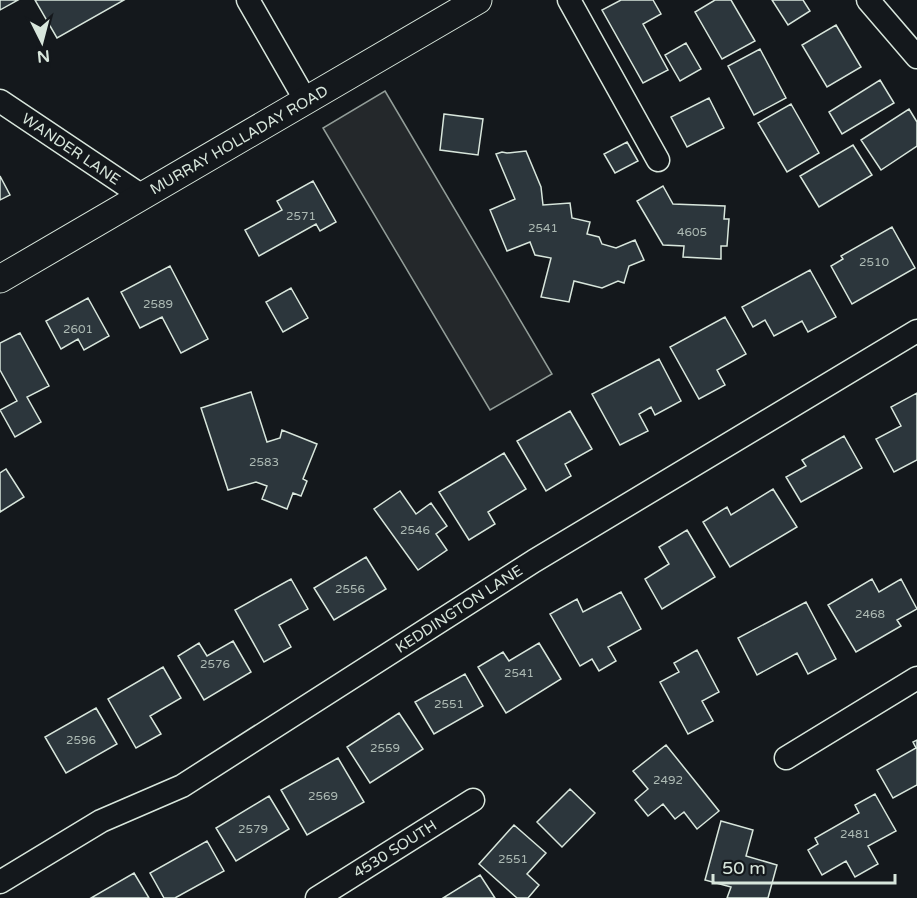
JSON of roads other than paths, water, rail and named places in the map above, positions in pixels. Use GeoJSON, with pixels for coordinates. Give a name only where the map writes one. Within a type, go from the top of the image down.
{"type":"FeatureCollection","features":[{"type":"Feature","properties":{"kind":"street"},"geometry":{"type":"LineString","coordinates":[[248,0],[306,101]]}},
{"type":"Feature","properties":{"kind":"street","name":"MURRAY HOLLADAY ROAD"},"geometry":{"type":"LineString","coordinates":[[0,279],[478,0]]}},
{"type":"Feature","properties":{"kind":"street"},"geometry":{"type":"LineString","coordinates":[[569,0],[658,160]]}},
{"type":"Feature","properties":{"kind":"street"},"geometry":{"type":"LineString","coordinates":[[868,0],[917,57]]}},
{"type":"Feature","properties":{"kind":"street","name":"WANDER LANE"},"geometry":{"type":"LineString","coordinates":[[0,101],[142,196]]}},
{"type":"Feature","properties":{"kind":"street","name":"KEDDINGTON LANE"},"geometry":{"type":"LineString","coordinates":[[0,882],[101,821],[182,786],[534,561],[917,332]]}},
{"type":"Feature","properties":{"kind":"street"},"geometry":{"type":"LineString","coordinates":[[786,758],[917,678]]}},
{"type":"Feature","properties":{"kind":"street","name":"4530 SOUTH"},"geometry":{"type":"LineString","coordinates":[[317,898],[473,800]]}}]}
